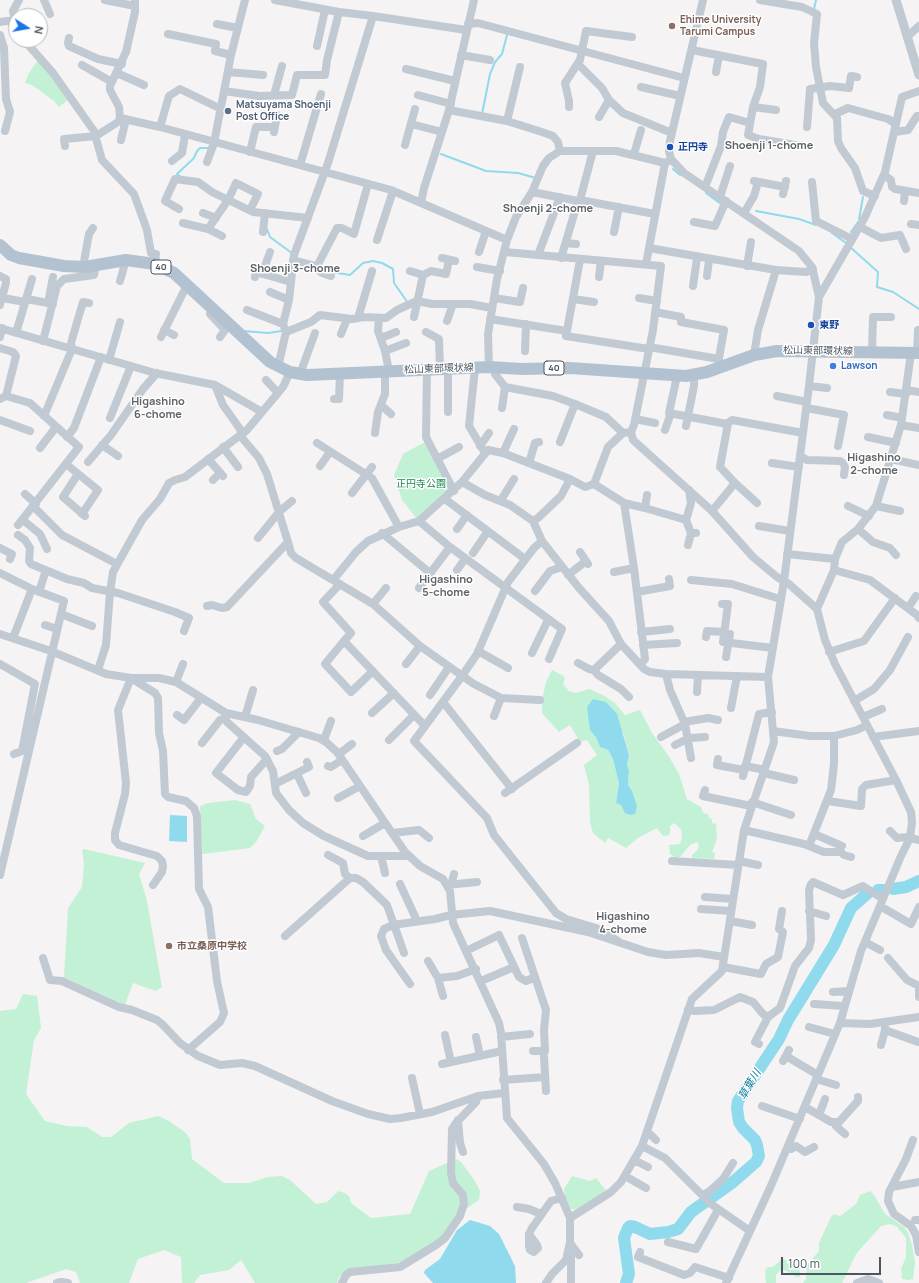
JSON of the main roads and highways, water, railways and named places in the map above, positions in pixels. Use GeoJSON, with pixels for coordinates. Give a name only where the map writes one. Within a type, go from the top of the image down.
{"type":"FeatureCollection","features":[{"type":"Feature","properties":{"kind":"main road","name":"松山東部環状線"},"geometry":{"type":"LineString","coordinates":[[0,245],[11,255],[19,258],[64,266],[96,266],[126,260],[155,264],[174,273],[270,362],[278,367],[295,373],[340,374],[491,367],[522,369],[570,368],[645,372],[677,376],[694,375],[718,364],[777,351],[916,353]]}},
{"type":"Feature","properties":{"kind":"water"},"geometry":{"type":"Polygon","coordinates":[[[593,699],[606,702],[617,714],[629,755],[627,765],[629,771],[628,785],[632,791],[637,806],[635,814],[630,815],[625,813],[621,805],[616,803],[619,783],[613,759],[608,750],[600,747],[596,737],[590,730],[587,707],[593,699]]]}},
{"type":"Feature","properties":{"kind":"water"},"geometry":{"type":"Polygon","coordinates":[[[170,815],[187,816],[187,842],[169,841],[170,815]]]}},
{"type":"Feature","properties":{"kind":"water"},"geometry":{"type":"Polygon","coordinates":[[[470,1220],[490,1226],[499,1234],[515,1266],[516,1283],[433,1283],[424,1273],[425,1270],[440,1259],[457,1230],[470,1220]]]}},
{"type":"Feature","properties":{"kind":"waterway"},"geometry":{"type":"LineString","coordinates":[[814,9],[816,0]]}},
{"type":"Feature","properties":{"kind":"waterway"},"geometry":{"type":"LineString","coordinates":[[482,114],[490,74],[495,62],[502,54],[507,35]]}},
{"type":"Feature","properties":{"kind":"waterway"},"geometry":{"type":"LineString","coordinates":[[181,177],[177,174],[194,158],[197,151],[200,148],[209,148]]}},
{"type":"Feature","properties":{"kind":"waterway"},"geometry":{"type":"LineString","coordinates":[[441,154],[486,171],[518,173],[536,178]]}},
{"type":"Feature","properties":{"kind":"waterway"},"geometry":{"type":"LineString","coordinates":[[673,169],[680,175]]}},
{"type":"Feature","properties":{"kind":"waterway"},"geometry":{"type":"LineString","coordinates":[[706,193],[721,204]]}},
{"type":"Feature","properties":{"kind":"waterway"},"geometry":{"type":"LineString","coordinates":[[859,219],[863,197]]}},
{"type":"Feature","properties":{"kind":"waterway"},"geometry":{"type":"LineString","coordinates":[[756,211],[799,219],[816,225]]}},
{"type":"Feature","properties":{"kind":"waterway"},"geometry":{"type":"LineString","coordinates":[[851,232],[858,222]]}},
{"type":"Feature","properties":{"kind":"waterway"},"geometry":{"type":"LineString","coordinates":[[267,229],[270,237],[293,254]]}},
{"type":"Feature","properties":{"kind":"waterway"},"geometry":{"type":"LineString","coordinates":[[832,233],[846,243]]}},
{"type":"Feature","properties":{"kind":"waterway"},"geometry":{"type":"LineString","coordinates":[[850,247],[878,272],[877,287],[893,292],[919,309]]}},
{"type":"Feature","properties":{"kind":"waterway"},"geometry":{"type":"LineString","coordinates":[[331,272],[350,275],[363,263],[373,261],[382,263],[393,269],[394,283],[408,303]]}},
{"type":"Feature","properties":{"kind":"waterway"},"geometry":{"type":"LineString","coordinates":[[243,331],[268,333],[282,331]]}},
{"type":"Feature","properties":{"kind":"waterway","name":"草葉川"},"geometry":{"type":"LineString","coordinates":[[893,889],[906,887],[919,881]]}},
{"type":"Feature","properties":{"kind":"waterway","name":"草葉川"},"geometry":{"type":"LineString","coordinates":[[878,890],[883,890]]}},
{"type":"Feature","properties":{"kind":"waterway","name":"草葉川"},"geometry":{"type":"LineString","coordinates":[[626,1283],[629,1274],[624,1238],[630,1226],[650,1234],[678,1229],[691,1212],[733,1182],[756,1162],[759,1156],[757,1145],[755,1140],[739,1122],[737,1108],[738,1101],[779,1039],[788,1020],[834,945],[851,908],[868,893]]}},
{"type":"Feature","properties":{"kind":"place","name":"Ehime University Tarumi Campus"},"geometry":{"type":"Point","coordinates":[672,26]}},
{"type":"Feature","properties":{"kind":"place","name":"Matsuyama Shoenji Post Office"},"geometry":{"type":"Point","coordinates":[228,111]}},
{"type":"Feature","properties":{"kind":"place","name":"正円寺"},"geometry":{"type":"Point","coordinates":[670,147]}},
{"type":"Feature","properties":{"kind":"place","name":"東野"},"geometry":{"type":"Point","coordinates":[811,325]}},
{"type":"Feature","properties":{"kind":"place","name":"Lawson"},"geometry":{"type":"Point","coordinates":[833,366]}},
{"type":"Feature","properties":{"kind":"place","name":"市立桑原中学校"},"geometry":{"type":"Point","coordinates":[169,946]}},
{"type":"Feature","properties":{"kind":"district","name":"Shoenji 1-chome"},"geometry":{"type":"Point","coordinates":[769,146]}},
{"type":"Feature","properties":{"kind":"district","name":"Shoenji 2-chome"},"geometry":{"type":"Point","coordinates":[548,209]}},
{"type":"Feature","properties":{"kind":"district","name":"Shoenji 3-chome"},"geometry":{"type":"Point","coordinates":[295,269]}},
{"type":"Feature","properties":{"kind":"district","name":"Higashino 6-chome"},"geometry":{"type":"Point","coordinates":[158,408]}},
{"type":"Feature","properties":{"kind":"district","name":"Higashino 2-chome"},"geometry":{"type":"Point","coordinates":[874,464]}},
{"type":"Feature","properties":{"kind":"district","name":"Higashino 5-chome"},"geometry":{"type":"Point","coordinates":[446,586]}},
{"type":"Feature","properties":{"kind":"district","name":"Higashino 4-chome"},"geometry":{"type":"Point","coordinates":[623,923]}},
{"type":"Feature","properties":{"kind":"park label","name":"正円寺公園"},"geometry":{"type":"Point","coordinates":[421,484]}}]}
